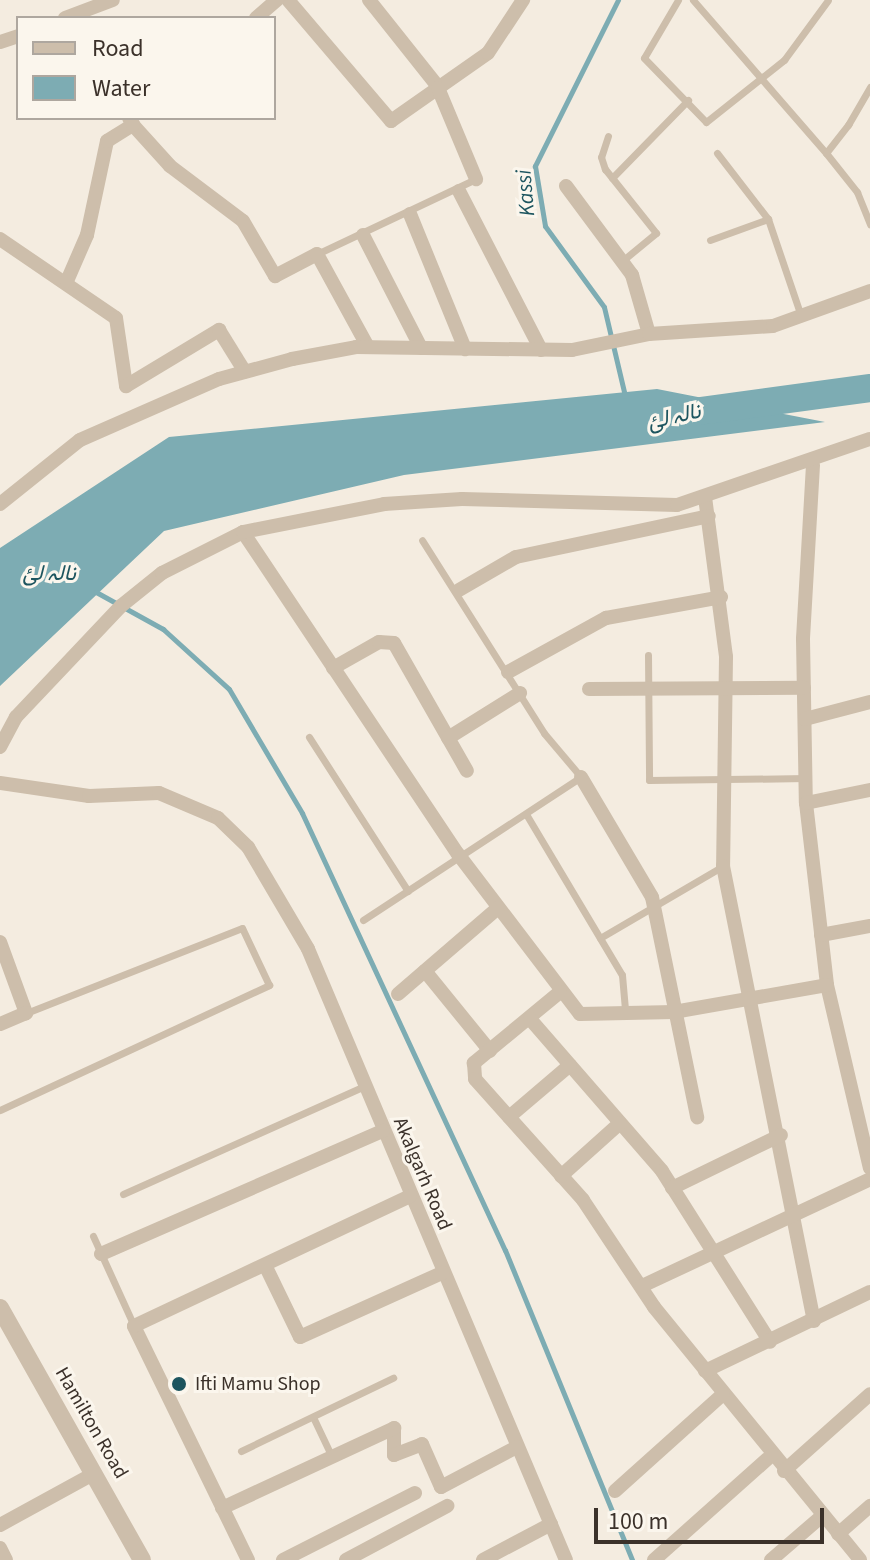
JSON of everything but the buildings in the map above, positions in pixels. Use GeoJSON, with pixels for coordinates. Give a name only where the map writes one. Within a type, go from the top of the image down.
{"type":"FeatureCollection","features":[{"type":"Feature","properties":{"kind":"street"},"geometry":{"type":"LineString","coordinates":[[70,16],[113,0]]}},
{"type":"Feature","properties":{"kind":"street"},"geometry":{"type":"LineString","coordinates":[[258,16],[277,0]]}},
{"type":"Feature","properties":{"kind":"street"},"geometry":{"type":"LineString","coordinates":[[288,0],[391,121],[436,86],[488,53],[523,0]]}},
{"type":"Feature","properties":{"kind":"street"},"geometry":{"type":"LineString","coordinates":[[369,0],[436,86],[476,179]]}},
{"type":"Feature","properties":{"kind":"street"},"geometry":{"type":"LineString","coordinates":[[67,281],[87,235],[107,141],[130,121],[170,166],[243,221],[275,276],[317,254],[368,347]]}},
{"type":"Feature","properties":{"kind":"street"},"geometry":{"type":"LineString","coordinates":[[566,186],[622,261],[649,334]]}},
{"type":"Feature","properties":{"kind":"street"},"geometry":{"type":"LineString","coordinates":[[459,191],[541,350]]}},
{"type":"Feature","properties":{"kind":"street"},"geometry":{"type":"LineString","coordinates":[[410,214],[465,349]]}},
{"type":"Feature","properties":{"kind":"street"},"geometry":{"type":"LineString","coordinates":[[363,235],[421,348]]}},
{"type":"Feature","properties":{"kind":"street"},"geometry":{"type":"LineString","coordinates":[[0,239],[67,281],[116,318],[126,386],[219,330],[245,372]]}},
{"type":"Feature","properties":{"kind":"street"},"geometry":{"type":"LineString","coordinates":[[0,504],[80,440],[245,372],[368,347],[541,350],[649,334],[802,318],[870,291]]}},
{"type":"Feature","properties":{"kind":"street"},"geometry":{"type":"LineString","coordinates":[[0,747],[16,717],[121,606],[162,573],[243,532],[384,504],[677,505],[813,465],[870,439]]}},
{"type":"Feature","properties":{"kind":"street"},"geometry":{"type":"LineString","coordinates":[[813,465],[804,688],[806,803],[827,985],[870,1168]]}},
{"type":"Feature","properties":{"kind":"street"},"geometry":{"type":"LineString","coordinates":[[705,497],[721,597],[725,687],[723,866],[748,997],[781,1135],[814,1321]]}},
{"type":"Feature","properties":{"kind":"street"},"geometry":{"type":"LineString","coordinates":[[459,590],[516,557],[709,516]]}},
{"type":"Feature","properties":{"kind":"street"},"geometry":{"type":"LineString","coordinates":[[243,532],[461,858],[560,992],[580,1014],[674,1012],[827,985]]}},
{"type":"Feature","properties":{"kind":"street"},"geometry":{"type":"LineString","coordinates":[[508,672],[606,618],[721,597]]}},
{"type":"Feature","properties":{"kind":"street"},"geometry":{"type":"LineString","coordinates":[[333,668],[387,639],[467,771]]}},
{"type":"Feature","properties":{"kind":"street"},"geometry":{"type":"LineString","coordinates":[[589,689],[804,688]]}},
{"type":"Feature","properties":{"kind":"street"},"geometry":{"type":"LineString","coordinates":[[448,738],[520,693]]}},
{"type":"Feature","properties":{"kind":"street"},"geometry":{"type":"LineString","coordinates":[[805,719],[870,702]]}},
{"type":"Feature","properties":{"kind":"street"},"geometry":{"type":"LineString","coordinates":[[581,777],[654,906],[697,1117]]}},
{"type":"Feature","properties":{"kind":"street","name":"Akalgarh Road"},"geometry":{"type":"LineString","coordinates":[[0,783],[89,796],[159,793],[218,818],[248,847],[308,949],[442,1273],[566,1560]]}},
{"type":"Feature","properties":{"kind":"street"},"geometry":{"type":"LineString","coordinates":[[806,803],[870,790]]}},
{"type":"Feature","properties":{"kind":"street"},"geometry":{"type":"LineString","coordinates":[[398,994],[498,908]]}},
{"type":"Feature","properties":{"kind":"street"},"geometry":{"type":"LineString","coordinates":[[821,935],[870,926]]}},
{"type":"Feature","properties":{"kind":"street"},"geometry":{"type":"LineString","coordinates":[[0,942],[26,1013],[0,1024]]}},
{"type":"Feature","properties":{"kind":"street"},"geometry":{"type":"LineString","coordinates":[[425,971],[490,1051]]}},
{"type":"Feature","properties":{"kind":"street"},"geometry":{"type":"LineString","coordinates":[[560,992],[474,1063],[475,1079],[561,1176],[705,1371],[860,1560]]}},
{"type":"Feature","properties":{"kind":"street"},"geometry":{"type":"LineString","coordinates":[[530,1019],[672,1188],[709,1254],[770,1342]]}},
{"type":"Feature","properties":{"kind":"street"},"geometry":{"type":"LineString","coordinates":[[509,1117],[570,1065]]}},
{"type":"Feature","properties":{"kind":"street"},"geometry":{"type":"LineString","coordinates":[[561,1176],[620,1123]]}},
{"type":"Feature","properties":{"kind":"street"},"geometry":{"type":"LineString","coordinates":[[101,1254],[383,1131]]}},
{"type":"Feature","properties":{"kind":"street"},"geometry":{"type":"LineString","coordinates":[[672,1188],[781,1135]]}},
{"type":"Feature","properties":{"kind":"street"},"geometry":{"type":"LineString","coordinates":[[642,1286],[870,1179]]}},
{"type":"Feature","properties":{"kind":"street"},"geometry":{"type":"LineString","coordinates":[[248,1560],[134,1326],[410,1196]]}},
{"type":"Feature","properties":{"kind":"street"},"geometry":{"type":"LineString","coordinates":[[265,1265],[300,1337],[442,1273]]}},
{"type":"Feature","properties":{"kind":"street"},"geometry":{"type":"LineString","coordinates":[[705,1371],[870,1292]]}},
{"type":"Feature","properties":{"kind":"street","name":"Hamilton Road"},"geometry":{"type":"LineString","coordinates":[[0,1308],[142,1560]]}},
{"type":"Feature","properties":{"kind":"street"},"geometry":{"type":"LineString","coordinates":[[615,1491],[723,1394]]}},
{"type":"Feature","properties":{"kind":"street"},"geometry":{"type":"LineString","coordinates":[[784,1471],[870,1394]]}},
{"type":"Feature","properties":{"kind":"street"},"geometry":{"type":"LineString","coordinates":[[222,1508],[394,1428],[394,1455],[422,1444],[441,1487],[517,1447]]}},
{"type":"Feature","properties":{"kind":"street"},"geometry":{"type":"LineString","coordinates":[[654,1560],[772,1455]]}},
{"type":"Feature","properties":{"kind":"street"},"geometry":{"type":"LineString","coordinates":[[0,1525],[95,1473]]}},
{"type":"Feature","properties":{"kind":"street"},"geometry":{"type":"LineString","coordinates":[[283,1560],[415,1493]]}},
{"type":"Feature","properties":{"kind":"street"},"geometry":{"type":"LineString","coordinates":[[346,1560],[447,1506]]}},
{"type":"Feature","properties":{"kind":"street"},"geometry":{"type":"LineString","coordinates":[[838,1534],[870,1506]]}},
{"type":"Feature","properties":{"kind":"street"},"geometry":{"type":"LineString","coordinates":[[771,1560],[822,1516]]}},
{"type":"Feature","properties":{"kind":"street"},"geometry":{"type":"LineString","coordinates":[[483,1560],[551,1524]]}},
{"type":"Feature","properties":{"kind":"street"},"geometry":{"type":"LineString","coordinates":[[0,1548],[6,1560]]}},
{"type":"Feature","properties":{"kind":"lane"},"geometry":{"type":"LineString","coordinates":[[678,0],[644,58],[706,122],[784,60],[828,0]]}},
{"type":"Feature","properties":{"kind":"lane"},"geometry":{"type":"LineString","coordinates":[[693,0],[857,192],[870,224]]}},
{"type":"Feature","properties":{"kind":"lane"},"geometry":{"type":"LineString","coordinates":[[826,153],[870,87]]}},
{"type":"Feature","properties":{"kind":"lane"},"geometry":{"type":"LineString","coordinates":[[612,178],[688,100]]}},
{"type":"Feature","properties":{"kind":"lane"},"geometry":{"type":"LineString","coordinates":[[608,136],[601,157],[612,178],[656,233],[622,261]]}},
{"type":"Feature","properties":{"kind":"lane"},"geometry":{"type":"LineString","coordinates":[[717,153],[768,219],[802,318]]}},
{"type":"Feature","properties":{"kind":"lane"},"geometry":{"type":"LineString","coordinates":[[317,254],[459,191],[476,179]]}},
{"type":"Feature","properties":{"kind":"lane"},"geometry":{"type":"LineString","coordinates":[[710,240],[768,219]]}},
{"type":"Feature","properties":{"kind":"lane"},"geometry":{"type":"LineString","coordinates":[[363,920],[581,777],[520,693],[459,590],[422,540]]}},
{"type":"Feature","properties":{"kind":"lane"},"geometry":{"type":"LineString","coordinates":[[648,655],[649,780],[806,778]]}},
{"type":"Feature","properties":{"kind":"lane"},"geometry":{"type":"LineString","coordinates":[[309,737],[408,891]]}},
{"type":"Feature","properties":{"kind":"lane"},"geometry":{"type":"LineString","coordinates":[[526,814],[622,975],[625,1013]]}},
{"type":"Feature","properties":{"kind":"lane"},"geometry":{"type":"LineString","coordinates":[[600,938],[723,866]]}},
{"type":"Feature","properties":{"kind":"lane"},"geometry":{"type":"LineString","coordinates":[[0,1110],[269,985],[242,928],[26,1013]]}},
{"type":"Feature","properties":{"kind":"lane"},"geometry":{"type":"LineString","coordinates":[[123,1194],[364,1086]]}},
{"type":"Feature","properties":{"kind":"lane"},"geometry":{"type":"LineString","coordinates":[[93,1236],[134,1326]]}},
{"type":"Feature","properties":{"kind":"lane"},"geometry":{"type":"LineString","coordinates":[[241,1451],[393,1378]]}},
{"type":"Feature","properties":{"kind":"lane"},"geometry":{"type":"LineString","coordinates":[[313,1417],[332,1457]]}},
{"type":"Feature","properties":{"kind":"water","name":"نالہ لئ"},"geometry":{"type":"Polygon","coordinates":[[[657,389],[825,422],[404,475],[164,531],[0,686],[0,548],[169,437],[657,389]]]}},
{"type":"Feature","properties":{"kind":"waterway","name":"Kassi"},"geometry":{"type":"LineString","coordinates":[[618,0],[535,166],[545,226],[604,307],[625,396]]}},
{"type":"Feature","properties":{"kind":"waterway","name":"نالہ لئ"},"geometry":{"type":"LineString","coordinates":[[700,411],[870,388]]}},
{"type":"Feature","properties":{"kind":"waterway"},"geometry":{"type":"LineString","coordinates":[[96,592],[163,629],[229,689],[302,813],[505,1250],[632,1560]]}},
{"type":"Feature","properties":{"kind":"place","name":"Ifti Mamu Shop"},"geometry":{"type":"Point","coordinates":[179,1384]}}]}
